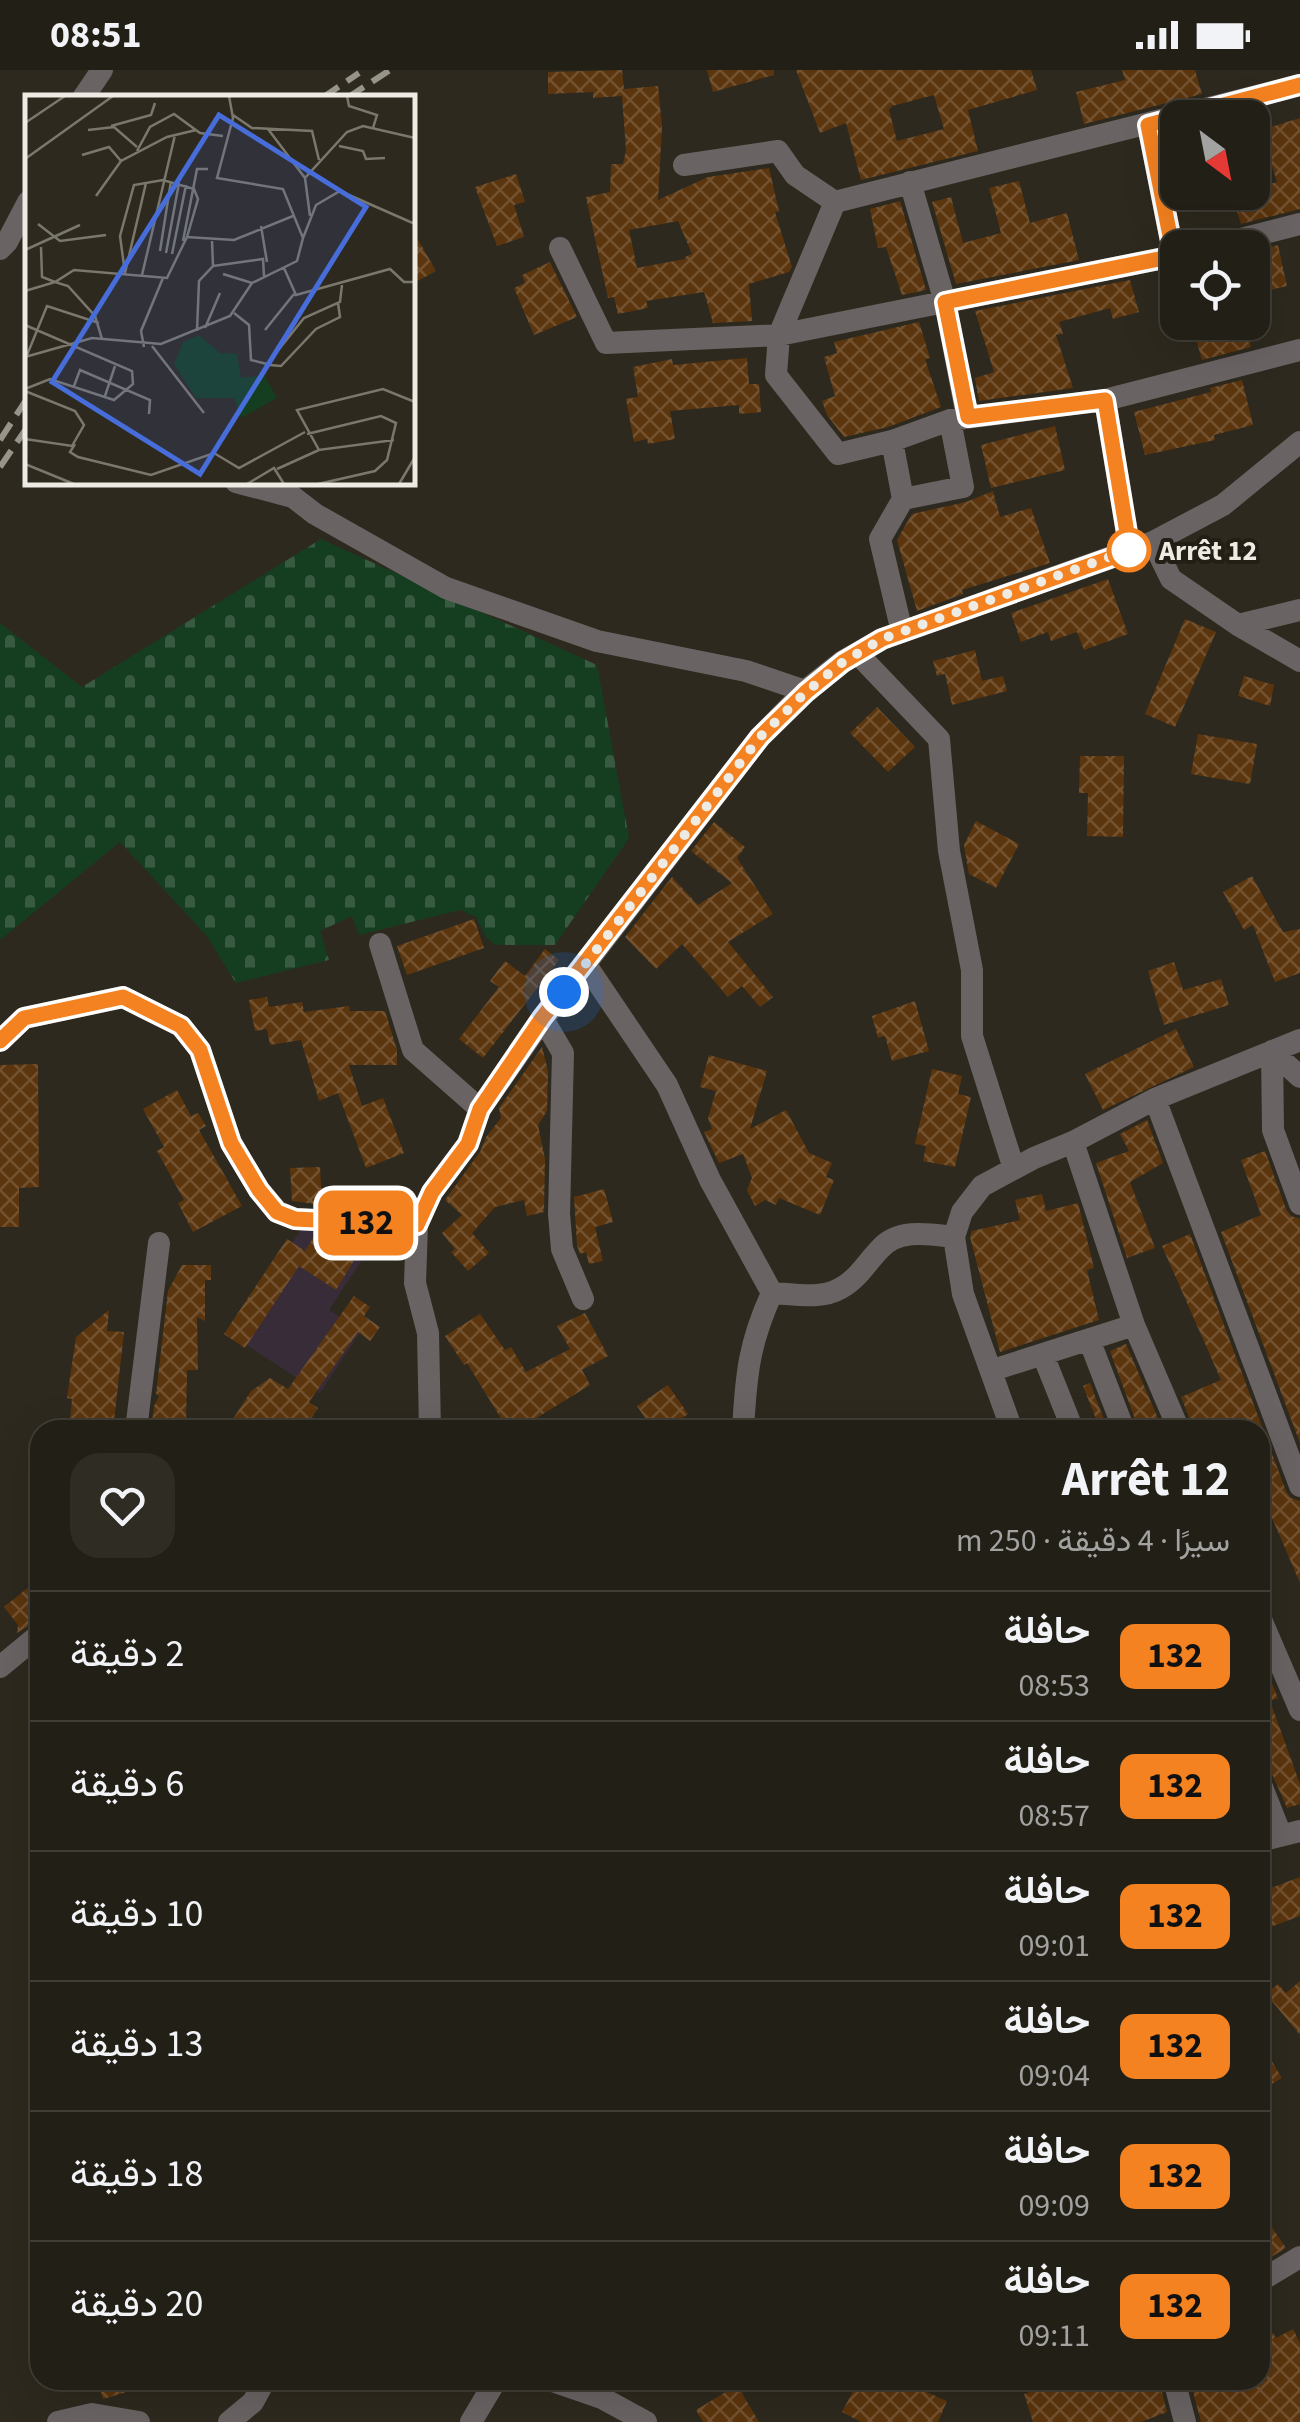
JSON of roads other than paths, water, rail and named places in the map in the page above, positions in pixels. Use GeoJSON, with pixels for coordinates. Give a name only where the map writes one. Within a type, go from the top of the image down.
{"type":"FeatureCollection","features":[{"type":"Feature","properties":{"kind":"street"},"geometry":{"type":"LineString","coordinates":[[85,95],[102,70]]}},
{"type":"Feature","properties":{"kind":"street"},"geometry":{"type":"LineString","coordinates":[[684,165],[778,151],[795,175],[835,202],[1300,85]]}},
{"type":"Feature","properties":{"kind":"street"},"geometry":{"type":"LineString","coordinates":[[1148,125],[1171,230]]}},
{"type":"Feature","properties":{"kind":"street"},"geometry":{"type":"LineString","coordinates":[[902,499],[963,487],[945,302],[910,182]]}},
{"type":"Feature","properties":{"kind":"street"},"geometry":{"type":"LineString","coordinates":[[835,202],[779,335],[776,375],[838,454],[892,441],[958,418],[1105,400],[1300,350]]}},
{"type":"Feature","properties":{"kind":"street"},"geometry":{"type":"LineString","coordinates":[[0,249],[25,208]]}},
{"type":"Feature","properties":{"kind":"street"},"geometry":{"type":"LineString","coordinates":[[1270,232],[1300,224]]}},
{"type":"Feature","properties":{"kind":"street"},"geometry":{"type":"LineString","coordinates":[[560,248],[606,343],[779,335],[1160,258]]}},
{"type":"Feature","properties":{"kind":"street"},"geometry":{"type":"LineString","coordinates":[[1105,400],[1130,551]]}},
{"type":"Feature","properties":{"kind":"street"},"geometry":{"type":"LineString","coordinates":[[892,441],[902,499],[880,540],[902,632]]}},
{"type":"Feature","properties":{"kind":"street"},"geometry":{"type":"LineString","coordinates":[[430,1420],[428,1332],[415,1283],[417,1225],[432,1192],[468,1144],[480,1109],[542,1018],[760,737],[806,692],[857,653],[902,632],[1153,542],[1223,505],[1300,442]]}},
{"type":"Feature","properties":{"kind":"street"},"geometry":{"type":"LineString","coordinates":[[247,485],[293,497],[315,514],[446,588],[597,641],[746,671],[806,692]]}},
{"type":"Feature","properties":{"kind":"street"},"geometry":{"type":"LineString","coordinates":[[1153,542],[1171,579],[1300,661]]}},
{"type":"Feature","properties":{"kind":"street"},"geometry":{"type":"LineString","coordinates":[[1238,625],[1300,610]]}},
{"type":"Feature","properties":{"kind":"street"},"geometry":{"type":"LineString","coordinates":[[857,653],[939,740],[948,851],[972,970],[972,1036],[1014,1169]]}},
{"type":"Feature","properties":{"kind":"street"},"geometry":{"type":"LineString","coordinates":[[380,944],[413,1050],[480,1109]]}},
{"type":"Feature","properties":{"kind":"street"},"geometry":{"type":"LineString","coordinates":[[586,965],[667,1085],[710,1180],[772,1292]]}},
{"type":"Feature","properties":{"kind":"street"},"geometry":{"type":"LineString","coordinates":[[2,1036],[24,1018],[123,997],[181,1026],[200,1050],[231,1143],[277,1212],[295,1219],[417,1225]]}},
{"type":"Feature","properties":{"kind":"street"},"geometry":{"type":"LineString","coordinates":[[542,1018],[563,1053],[559,1214],[562,1249],[583,1298]]}},
{"type":"Feature","properties":{"kind":"street"},"geometry":{"type":"LineString","coordinates":[[1009,1420],[963,1294],[954,1236],[962,1212],[982,1186],[1014,1169],[1155,1099],[1300,1040]]}},
{"type":"Feature","properties":{"kind":"street"},"geometry":{"type":"LineString","coordinates":[[1272,1051],[1300,1078]]}},
{"type":"Feature","properties":{"kind":"street"},"geometry":{"type":"LineString","coordinates":[[1272,1051],[1272,1130],[1300,1204]]}},
{"type":"Feature","properties":{"kind":"street"},"geometry":{"type":"LineString","coordinates":[[1155,1099],[1300,1486]]}},
{"type":"Feature","properties":{"kind":"street"},"geometry":{"type":"LineString","coordinates":[[1074,1142],[1134,1325],[1175,1420]]}},
{"type":"Feature","properties":{"kind":"street"},"geometry":{"type":"LineString","coordinates":[[772,1292],[821,1295],[841,1288],[862,1271],[883,1244],[911,1233],[954,1236]]}},
{"type":"Feature","properties":{"kind":"street"},"geometry":{"type":"LineString","coordinates":[[137,1420],[159,1243]]}},
{"type":"Feature","properties":{"kind":"street"},"geometry":{"type":"LineString","coordinates":[[743,1420],[746,1364],[772,1292]]}},
{"type":"Feature","properties":{"kind":"street"},"geometry":{"type":"LineString","coordinates":[[993,1370],[1134,1325]]}},
{"type":"Feature","properties":{"kind":"street"},"geometry":{"type":"LineString","coordinates":[[1090,1342],[1120,1420]]}},
{"type":"Feature","properties":{"kind":"street"},"geometry":{"type":"LineString","coordinates":[[1044,1355],[1068,1420]]}},
{"type":"Feature","properties":{"kind":"street"},"geometry":{"type":"LineString","coordinates":[[1270,1640],[1300,1710]]}},
{"type":"Feature","properties":{"kind":"street"},"geometry":{"type":"LineString","coordinates":[[0,1667],[30,1642]]}},
{"type":"Feature","properties":{"kind":"street"},"geometry":{"type":"LineString","coordinates":[[1270,1809],[1280,1836]]}},
{"type":"Feature","properties":{"kind":"street"},"geometry":{"type":"LineString","coordinates":[[1270,2275],[1300,2257]]}},
{"type":"Feature","properties":{"kind":"street"},"geometry":{"type":"LineString","coordinates":[[229,2422],[253,2402],[260,2390]]}},
{"type":"Feature","properties":{"kind":"street"},"geometry":{"type":"LineString","coordinates":[[471,2422],[490,2390]]}},
{"type":"Feature","properties":{"kind":"street"},"geometry":{"type":"LineString","coordinates":[[579,2390],[646,2422]]}},
{"type":"Feature","properties":{"kind":"street"},"geometry":{"type":"LineString","coordinates":[[1177,2390],[1185,2422]]}},
{"type":"Feature","properties":{"kind":"street"},"geometry":{"type":"LineString","coordinates":[[58,2422],[92,2414],[138,2422]]}},
{"type":"Feature","properties":{"kind":"railway"},"geometry":{"type":"LineString","coordinates":[[352,95],[390,70]]}},
{"type":"Feature","properties":{"kind":"railway"},"geometry":{"type":"LineString","coordinates":[[326,95],[359,73]]}},
{"type":"Feature","properties":{"kind":"railway"},"geometry":{"type":"LineString","coordinates":[[0,440],[25,402]]}},
{"type":"Feature","properties":{"kind":"railway"},"geometry":{"type":"LineString","coordinates":[[0,467],[25,430]]}},
{"type":"Feature","properties":{"kind":"place","name":"Arrêt 12"},"geometry":{"type":"Point","coordinates":[1129,550]}}]}
